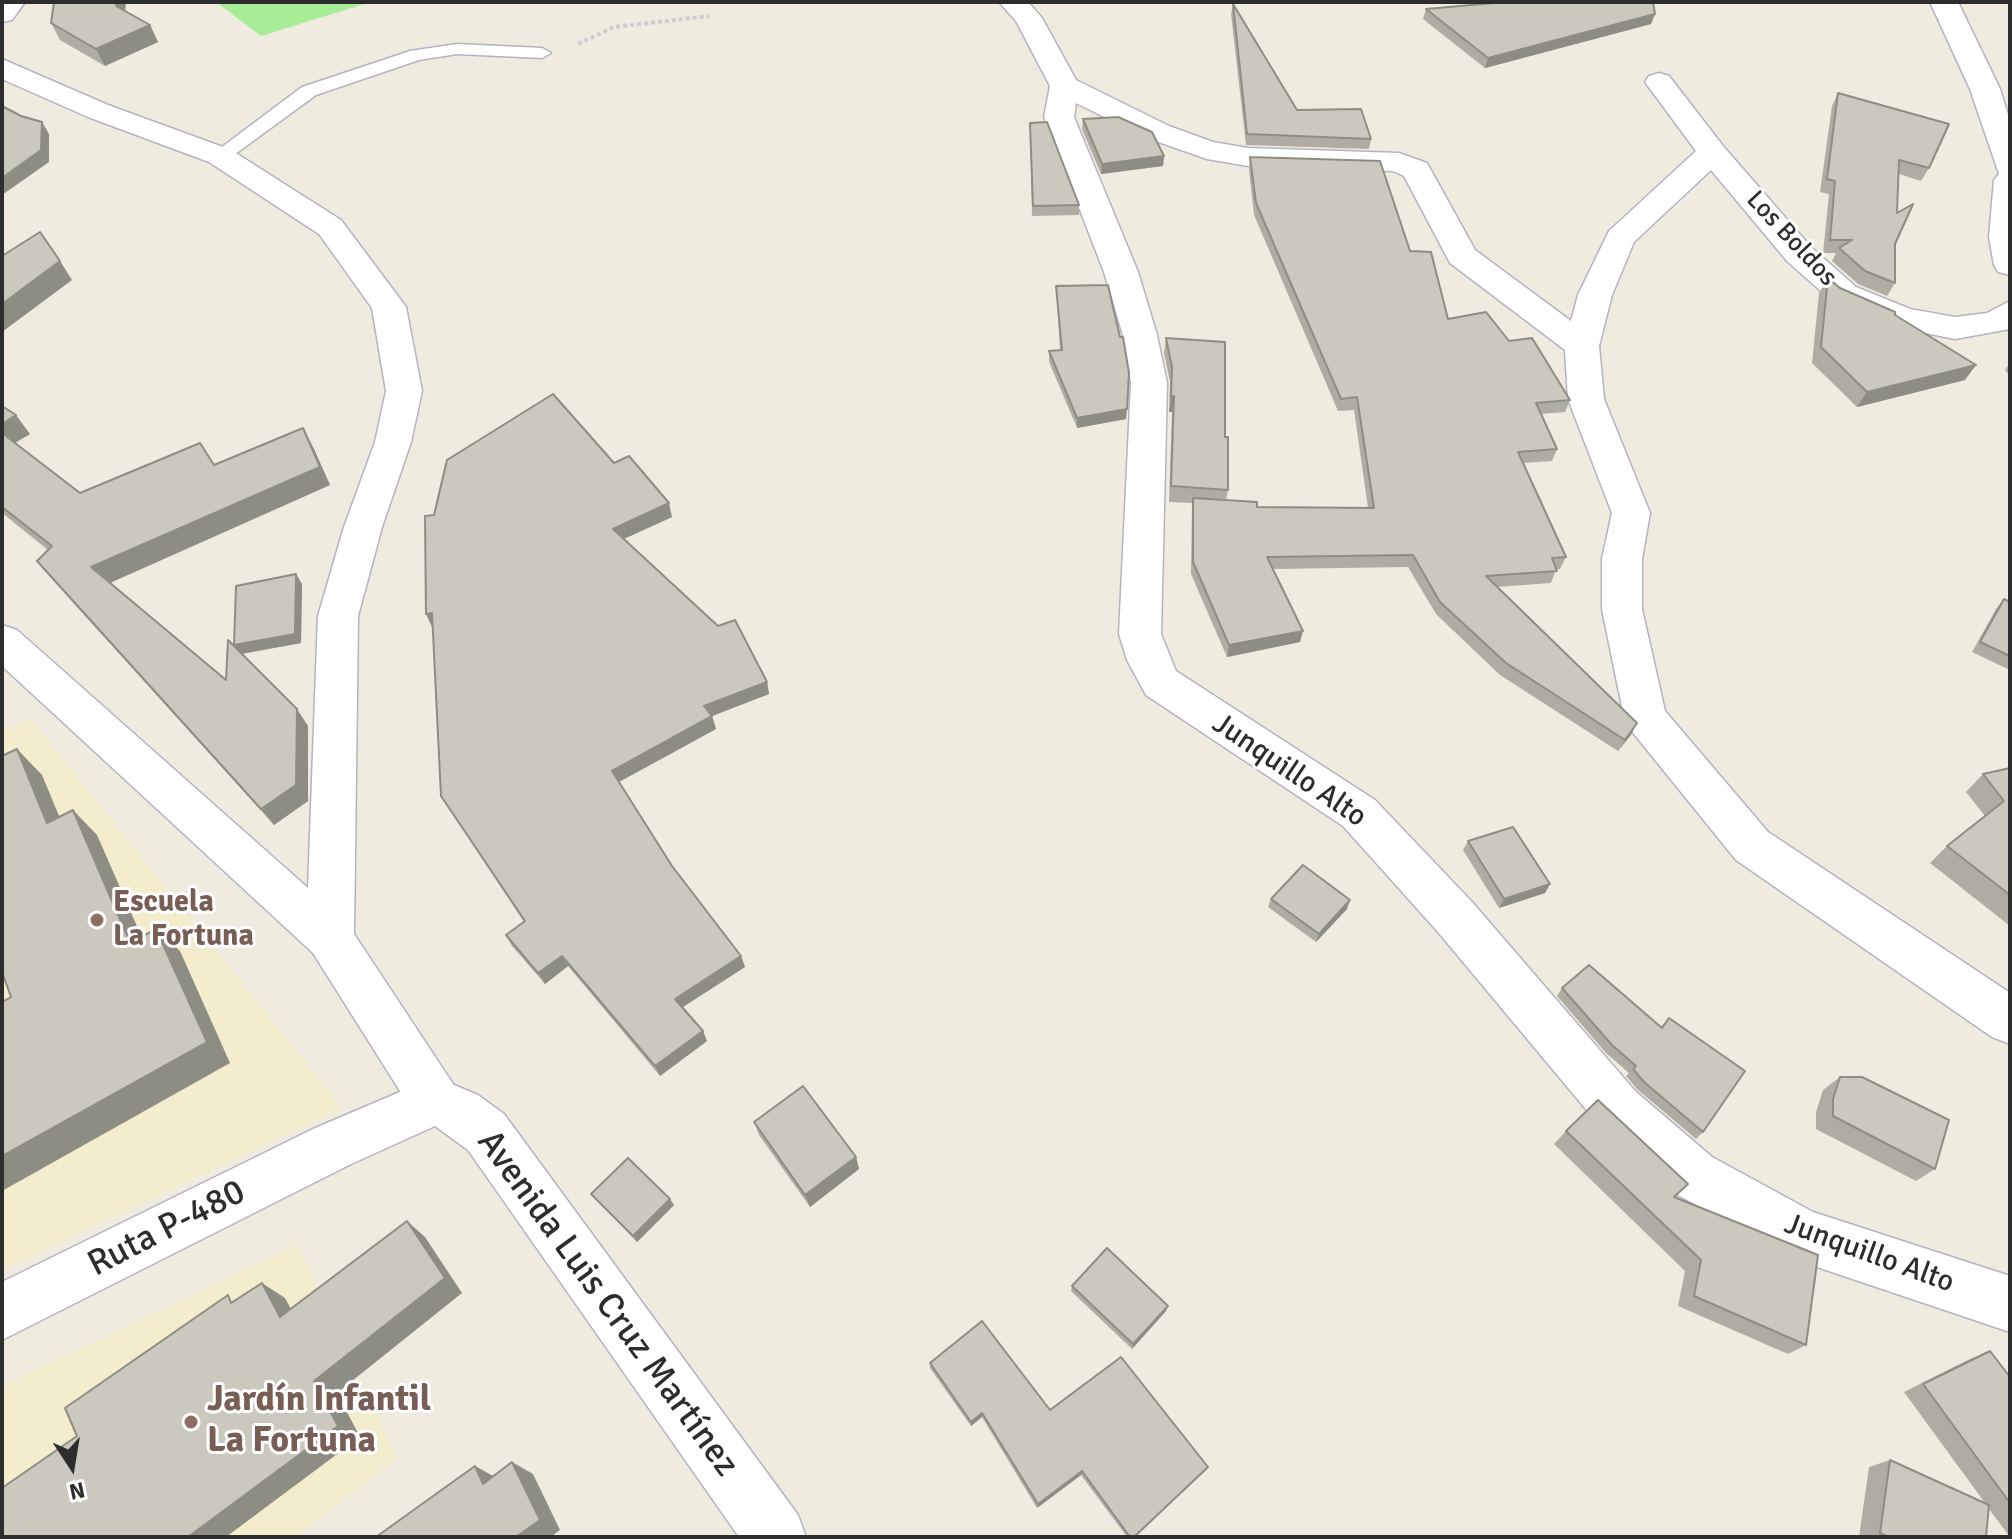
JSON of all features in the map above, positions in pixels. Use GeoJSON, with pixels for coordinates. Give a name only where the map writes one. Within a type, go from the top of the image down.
{"type":"FeatureCollection","features":[{"type":"Feature","properties":{"kind":"street"},"geometry":{"type":"LineString","coordinates":[[2,14],[11,2]]}},
{"type":"Feature","properties":{"kind":"street"},"geometry":{"type":"LineString","coordinates":[[1013,2],[1028,18],[1065,86],[1158,132],[1207,150],[1248,157],[1409,166],[1422,179],[1462,256],[1582,346]]}},
{"type":"Feature","properties":{"kind":"street"},"geometry":{"type":"LineString","coordinates":[[1944,2],[1985,89],[2010,168]]}},
{"type":"Feature","properties":{"kind":"street"},"geometry":{"type":"LineString","coordinates":[[2,68],[98,111],[220,156],[330,227],[389,307],[404,391],[393,442],[363,527],[338,616],[330,938]]}},
{"type":"Feature","properties":{"kind":"street","name":"Los Boldos"},"geometry":{"type":"LineString","coordinates":[[1659,82],[1712,152],[1799,254],[1844,294],[1902,318],[1955,328],[1999,321],[2010,312]]}},
{"type":"Feature","properties":{"kind":"street","name":"Junquillo Alto"},"geometry":{"type":"LineString","coordinates":[[1065,86],[1059,117],[1121,272],[1140,335],[1149,383],[1140,634],[1148,660],[1161,683],[1359,813],[1455,917],[1617,1108],[1693,1175],[1802,1235],[2010,1304]]}},
{"type":"Feature","properties":{"kind":"street"},"geometry":{"type":"LineString","coordinates":[[1712,152],[1620,238],[1595,295],[1582,346],[1586,399],[1631,513],[1622,559],[1622,609],[1645,717],[1752,846],[2010,1021]]}},
{"type":"Feature","properties":{"kind":"street"},"geometry":{"type":"LineString","coordinates":[[2010,180],[2005,237],[2010,265]]}},
{"type":"Feature","properties":{"kind":"street"},"geometry":{"type":"LineString","coordinates":[[2,641],[330,938],[435,1101]]}},
{"type":"Feature","properties":{"kind":"street","name":"Ruta P-480"},"geometry":{"type":"LineString","coordinates":[[2,1312],[331,1147],[435,1101]]}},
{"type":"Feature","properties":{"kind":"street","name":"Avenida Luis Cruz Martínez"},"geometry":{"type":"LineString","coordinates":[[435,1101],[460,1112],[486,1132],[776,1537]]}},
{"type":"Feature","properties":{"kind":"lane"},"geometry":{"type":"LineString","coordinates":[[220,156],[309,91],[416,55],[457,49],[542,53]]}},
{"type":"Feature","properties":{"kind":"path"},"geometry":{"type":"LineString","coordinates":[[542,53],[566,49],[614,27],[709,16]]}},
{"type":"Feature","properties":{"kind":"shaded area","name":"Escuela La Fortuna"},"geometry":{"type":"Polygon","coordinates":[[[31,719],[342,1108],[2,1270],[2,732],[31,719]]]}},
{"type":"Feature","properties":{"kind":"shaded area","name":"Jardín Infantil La Fortuna"},"geometry":{"type":"Polygon","coordinates":[[[298,1245],[397,1458],[295,1537],[2,1537],[2,1386],[298,1245]]]}},
{"type":"Feature","properties":{"kind":"green space"},"geometry":{"type":"Polygon","coordinates":[[[216,2],[371,2],[261,36],[216,2]]]}},
{"type":"Feature","properties":{"kind":"building"},"geometry":{"type":"Polygon","coordinates":[[[54,2],[116,2],[116,6],[150,25],[96,49],[51,23],[54,2]]]}},
{"type":"Feature","properties":{"kind":"building"},"geometry":{"type":"Polygon","coordinates":[[[1505,2],[1653,2],[1655,14],[1488,58],[1426,9],[1505,2]]]}},
{"type":"Feature","properties":{"kind":"building"},"geometry":{"type":"Polygon","coordinates":[[[1233,4],[1297,110],[1361,109],[1371,139],[1247,134],[1233,4]]]}},
{"type":"Feature","properties":{"kind":"building"},"geometry":{"type":"Polygon","coordinates":[[[1838,93],[1949,124],[1929,168],[1899,160],[1897,213],[1913,204],[1895,244],[1895,283],[1865,271],[1839,248],[1852,240],[1830,240],[1835,181],[1827,179],[1838,93]]]}},
{"type":"Feature","properties":{"kind":"building"},"geometry":{"type":"Polygon","coordinates":[[[2,106],[42,122],[41,150],[2,178],[2,106]]]}},
{"type":"Feature","properties":{"kind":"building"},"geometry":{"type":"Polygon","coordinates":[[[1118,117],[1152,132],[1164,156],[1102,164],[1083,119],[1118,117]]]}},
{"type":"Feature","properties":{"kind":"building"},"geometry":{"type":"Polygon","coordinates":[[[1047,122],[1079,205],[1033,206],[1030,123],[1047,122]]]}},
{"type":"Feature","properties":{"kind":"building"},"geometry":{"type":"Polygon","coordinates":[[[1250,157],[1380,161],[1410,251],[1431,252],[1448,319],[1486,312],[1509,341],[1532,338],[1570,400],[1536,403],[1557,449],[1518,452],[1566,557],[1552,558],[1557,571],[1486,576],[1637,723],[1625,740],[1506,663],[1440,602],[1413,555],[1267,557],[1303,631],[1229,645],[1193,562],[1193,498],[1257,502],[1257,507],[1374,508],[1357,397],[1341,399],[1256,203],[1250,157]]]}},
{"type":"Feature","properties":{"kind":"building"},"geometry":{"type":"Polygon","coordinates":[[[40,232],[60,261],[2,304],[2,256],[40,232]]]}},
{"type":"Feature","properties":{"kind":"building"},"geometry":{"type":"Polygon","coordinates":[[[1828,278],[1840,288],[1895,312],[1895,315],[1976,365],[1867,392],[1821,347],[1828,278]]]}},
{"type":"Feature","properties":{"kind":"building"},"geometry":{"type":"Polygon","coordinates":[[[1108,285],[1120,337],[1123,337],[1129,373],[1127,409],[1077,418],[1049,351],[1062,350],[1056,286],[1108,285]]]}},
{"type":"Feature","properties":{"kind":"building"},"geometry":{"type":"Polygon","coordinates":[[[1166,338],[1225,342],[1228,490],[1171,486],[1174,396],[1171,397],[1172,367],[1166,338]]]}},
{"type":"Feature","properties":{"kind":"building"},"geometry":{"type":"Polygon","coordinates":[[[553,394],[614,463],[629,456],[669,503],[613,529],[718,626],[735,620],[767,682],[704,706],[712,716],[612,771],[672,866],[741,956],[675,999],[703,1031],[655,1066],[562,956],[538,973],[506,935],[525,921],[441,796],[432,613],[426,614],[425,516],[434,515],[447,460],[553,394]]]}},
{"type":"Feature","properties":{"kind":"building"},"geometry":{"type":"Polygon","coordinates":[[[2,406],[16,415],[2,424],[2,406]]]}},
{"type":"Feature","properties":{"kind":"building"},"geometry":{"type":"Polygon","coordinates":[[[303,428],[320,467],[91,567],[226,680],[228,640],[297,709],[296,785],[261,809],[37,561],[52,546],[2,507],[2,433],[80,493],[200,443],[214,465],[303,428]]]}},
{"type":"Feature","properties":{"kind":"building"},"geometry":{"type":"Polygon","coordinates":[[[296,574],[295,634],[234,645],[236,586],[296,574]]]}},
{"type":"Feature","properties":{"kind":"building"},"geometry":{"type":"Polygon","coordinates":[[[2004,599],[2010,602],[2010,656],[1980,642],[2004,599]]]}},
{"type":"Feature","properties":{"kind":"building"},"geometry":{"type":"Polygon","coordinates":[[[17,749],[47,823],[73,810],[130,943],[156,929],[207,1042],[2,1156],[2,1002],[11,997],[2,972],[2,756],[17,749]]]}},
{"type":"Feature","properties":{"kind":"building"},"geometry":{"type":"Polygon","coordinates":[[[2010,768],[2010,895],[1947,846],[2004,801],[1983,774],[2010,768]]]}},
{"type":"Feature","properties":{"kind":"building"},"geometry":{"type":"Polygon","coordinates":[[[1513,827],[1550,884],[1504,899],[1468,841],[1513,827]]]}},
{"type":"Feature","properties":{"kind":"building"},"geometry":{"type":"Polygon","coordinates":[[[1303,865],[1350,900],[1319,934],[1271,899],[1303,865]]]}},
{"type":"Feature","properties":{"kind":"building"},"geometry":{"type":"Polygon","coordinates":[[[1589,965],[1662,1028],[1669,1018],[1745,1071],[1703,1132],[1644,1082],[1633,1069],[1636,1066],[1612,1045],[1562,988],[1589,965]]]}},
{"type":"Feature","properties":{"kind":"building"},"geometry":{"type":"Polygon","coordinates":[[[1840,1077],[1862,1077],[1949,1120],[1935,1169],[1833,1116],[1833,1099],[1840,1077]]]}},
{"type":"Feature","properties":{"kind":"building"},"geometry":{"type":"Polygon","coordinates":[[[803,1086],[856,1157],[805,1195],[754,1122],[803,1086]]]}},
{"type":"Feature","properties":{"kind":"building"},"geometry":{"type":"Polygon","coordinates":[[[1598,1100],[1688,1184],[1674,1197],[1818,1255],[1806,1345],[1694,1296],[1701,1260],[1566,1131],[1598,1100]]]}},
{"type":"Feature","properties":{"kind":"building"},"geometry":{"type":"Polygon","coordinates":[[[628,1158],[670,1199],[633,1236],[591,1194],[628,1158]]]}},
{"type":"Feature","properties":{"kind":"building","name":"Jardín Infantil La Fortuna"},"geometry":{"type":"Polygon","coordinates":[[[407,1221],[445,1278],[314,1381],[338,1426],[188,1537],[2,1537],[2,1488],[77,1436],[65,1408],[228,1295],[231,1303],[262,1283],[280,1317],[407,1221]]]}},
{"type":"Feature","properties":{"kind":"building"},"geometry":{"type":"Polygon","coordinates":[[[1107,1248],[1168,1306],[1133,1344],[1072,1286],[1107,1248]]]}},
{"type":"Feature","properties":{"kind":"building"},"geometry":{"type":"Polygon","coordinates":[[[982,1321],[1050,1410],[1121,1357],[1208,1467],[1134,1537],[1130,1537],[1082,1471],[1038,1504],[982,1413],[971,1422],[930,1363],[982,1321]]]}},
{"type":"Feature","properties":{"kind":"building"},"geometry":{"type":"Polygon","coordinates":[[[1990,1351],[2010,1377],[2010,1503],[1923,1384],[1990,1351]]]}},
{"type":"Feature","properties":{"kind":"building"},"geometry":{"type":"Polygon","coordinates":[[[1890,1460],[1989,1505],[1986,1537],[1889,1537],[1880,1533],[1890,1460]]]}},
{"type":"Feature","properties":{"kind":"building"},"geometry":{"type":"Polygon","coordinates":[[[512,1462],[540,1520],[516,1537],[376,1537],[475,1466],[483,1484],[512,1462]]]}},
{"type":"Feature","properties":{"kind":"place","name":"Escuela La Fortuna"},"geometry":{"type":"Point","coordinates":[97,920]}},
{"type":"Feature","properties":{"kind":"place","name":"Jardín Infantil La Fortuna"},"geometry":{"type":"Point","coordinates":[191,1422]}}]}
